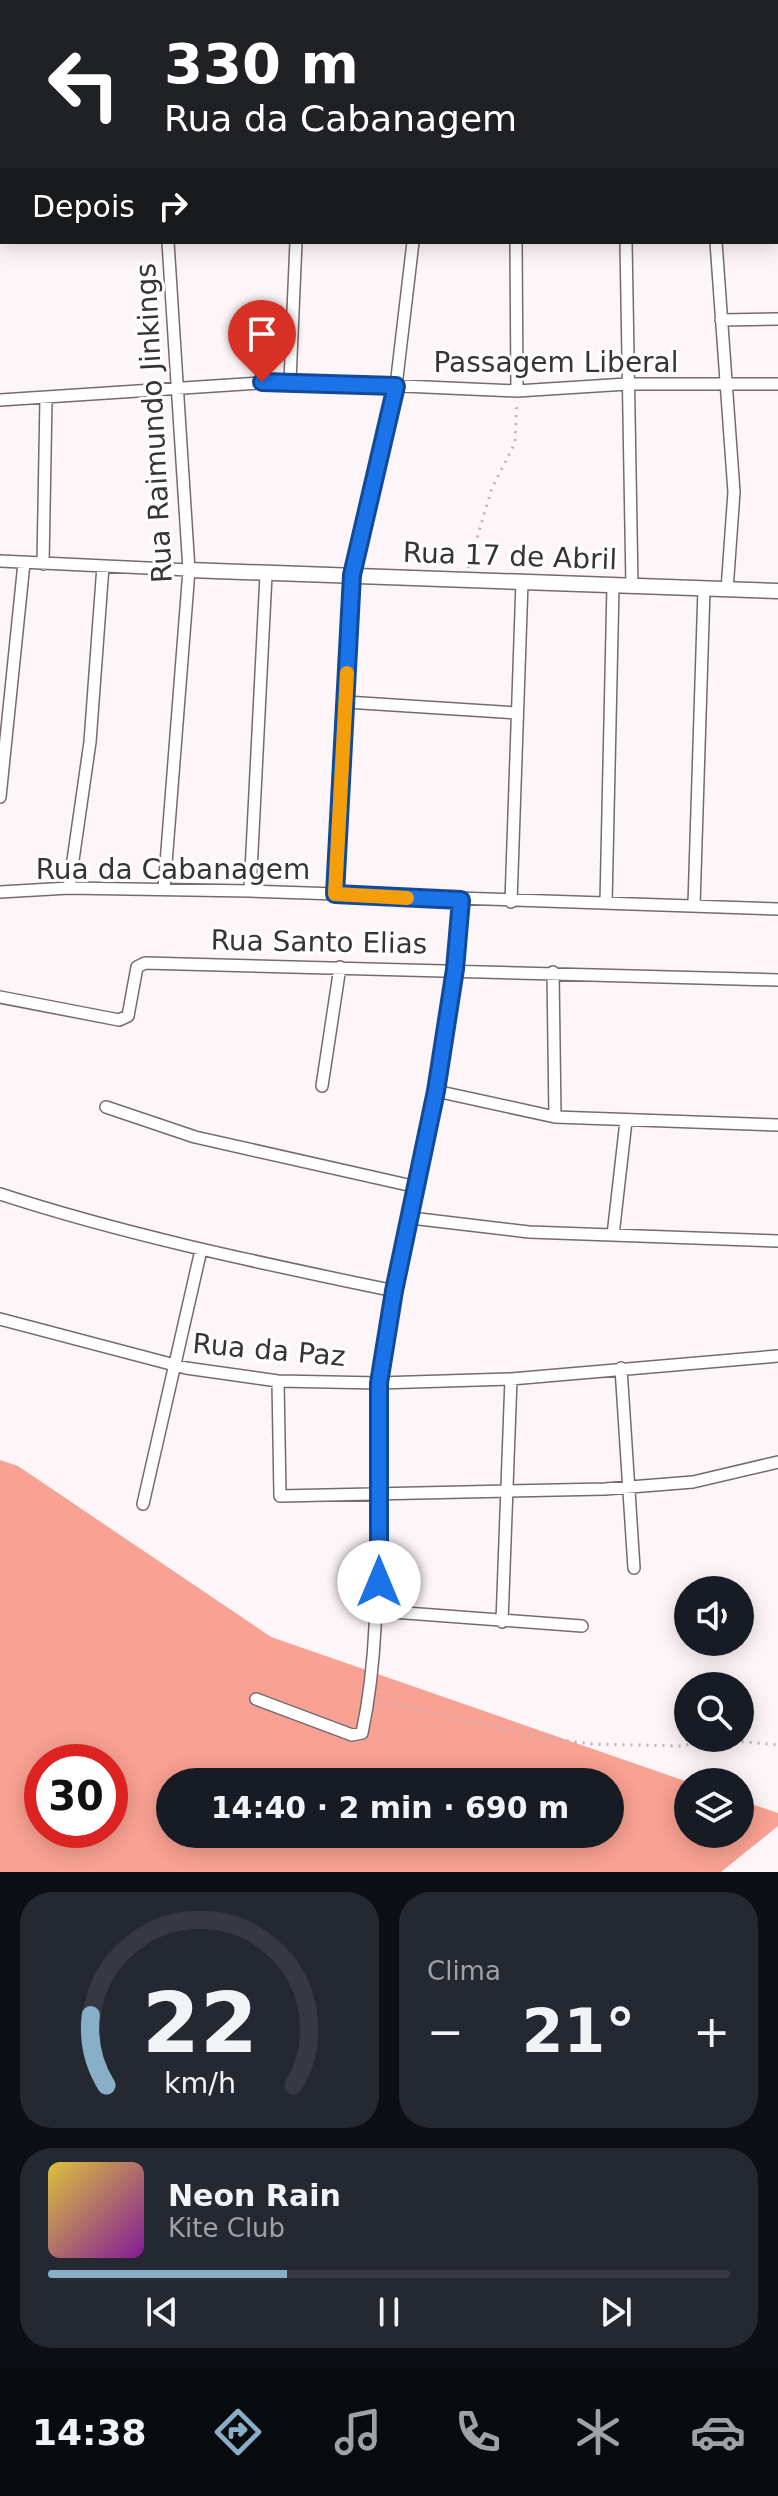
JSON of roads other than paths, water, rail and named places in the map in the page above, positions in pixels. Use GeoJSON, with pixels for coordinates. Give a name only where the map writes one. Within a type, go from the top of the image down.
{"type":"FeatureCollection","features":[{"type":"Feature","properties":{"kind":"street","name":"Rua Raimundo Jinkings"},"geometry":{"type":"LineString","coordinates":[[164,889],[189,570],[180,386],[168,244]]}},
{"type":"Feature","properties":{"kind":"street"},"geometry":{"type":"LineString","coordinates":[[290,381],[296,244]]}},
{"type":"Feature","properties":{"kind":"street"},"geometry":{"type":"LineString","coordinates":[[335,894],[352,575],[396,386],[413,244]]}},
{"type":"Feature","properties":{"kind":"street"},"geometry":{"type":"LineString","coordinates":[[516,244],[517,391]]}},
{"type":"Feature","properties":{"kind":"street"},"geometry":{"type":"LineString","coordinates":[[626,244],[632,587]]}},
{"type":"Feature","properties":{"kind":"street"},"geometry":{"type":"LineString","coordinates":[[716,244],[734,492],[727,590]]}},
{"type":"Feature","properties":{"kind":"street"},"geometry":{"type":"LineString","coordinates":[[721,320],[778,319]]}},
{"type":"Feature","properties":{"kind":"street","name":"Passagem Liberal"},"geometry":{"type":"LineString","coordinates":[[0,400],[290,381],[517,391],[627,384],[778,384]]}},
{"type":"Feature","properties":{"kind":"street"},"geometry":{"type":"LineString","coordinates":[[43,564],[46,398]]}},
{"type":"Feature","properties":{"kind":"street","name":"Rua 17 de Abril"},"geometry":{"type":"LineString","coordinates":[[0,561],[266,575],[352,575],[778,591]]}},
{"type":"Feature","properties":{"kind":"street"},"geometry":{"type":"LineString","coordinates":[[0,797],[24,563]]}},
{"type":"Feature","properties":{"kind":"street"},"geometry":{"type":"LineString","coordinates":[[69,888],[90,742],[103,566]]}},
{"type":"Feature","properties":{"kind":"street"},"geometry":{"type":"LineString","coordinates":[[250,891],[266,575]]}},
{"type":"Feature","properties":{"kind":"street"},"geometry":{"type":"LineString","coordinates":[[511,902],[522,582]]}},
{"type":"Feature","properties":{"kind":"street"},"geometry":{"type":"LineString","coordinates":[[606,903],[613,586]]}},
{"type":"Feature","properties":{"kind":"street"},"geometry":{"type":"LineString","coordinates":[[694,905],[704,589]]}},
{"type":"Feature","properties":{"kind":"street"},"geometry":{"type":"LineString","coordinates":[[346,702],[517,713]]}},
{"type":"Feature","properties":{"kind":"street","name":"Rua da Cabanagem"},"geometry":{"type":"LineString","coordinates":[[0,892],[69,888],[164,889],[778,909]]}},
{"type":"Feature","properties":{"kind":"street"},"geometry":{"type":"LineString","coordinates":[[256,1699],[352,1735],[362,1733],[379,1611],[379,1383],[394,1291],[436,1091],[455,969],[461,900]]}},
{"type":"Feature","properties":{"kind":"street","name":"Rua Santo Elias"},"geometry":{"type":"LineString","coordinates":[[0,997],[119,1020],[128,1016],[134,974],[137,967],[145,963],[778,980]]}},
{"type":"Feature","properties":{"kind":"street"},"geometry":{"type":"LineString","coordinates":[[322,1086],[340,967]]}},
{"type":"Feature","properties":{"kind":"street"},"geometry":{"type":"LineString","coordinates":[[553,972],[555,1117]]}},
{"type":"Feature","properties":{"kind":"street"},"geometry":{"type":"LineString","coordinates":[[436,1091],[555,1117],[778,1125]]}},
{"type":"Feature","properties":{"kind":"street"},"geometry":{"type":"LineString","coordinates":[[106,1107],[195,1137],[417,1187]]}},
{"type":"Feature","properties":{"kind":"street"},"geometry":{"type":"LineString","coordinates":[[613,1235],[626,1121]]}},
{"type":"Feature","properties":{"kind":"street"},"geometry":{"type":"LineString","coordinates":[[0,1194],[68,1217],[201,1250],[394,1291]]}},
{"type":"Feature","properties":{"kind":"street"},"geometry":{"type":"LineString","coordinates":[[411,1218],[529,1232],[778,1241]]}},
{"type":"Feature","properties":{"kind":"street"},"geometry":{"type":"LineString","coordinates":[[143,1504],[201,1250]]}},
{"type":"Feature","properties":{"kind":"street","name":"Rua da Paz"},"geometry":{"type":"LineString","coordinates":[[0,1319],[174,1365],[278,1381],[379,1383],[511,1379],[778,1356]]}},
{"type":"Feature","properties":{"kind":"street"},"geometry":{"type":"LineString","coordinates":[[621,1368],[634,1568]]}},
{"type":"Feature","properties":{"kind":"street"},"geometry":{"type":"LineString","coordinates":[[502,1622],[511,1379]]}},
{"type":"Feature","properties":{"kind":"street"},"geometry":{"type":"LineString","coordinates":[[278,1381],[280,1496],[507,1493],[627,1487],[693,1482],[778,1462]]}},
{"type":"Feature","properties":{"kind":"street"},"geometry":{"type":"LineString","coordinates":[[379,1611],[582,1626]]}}]}
